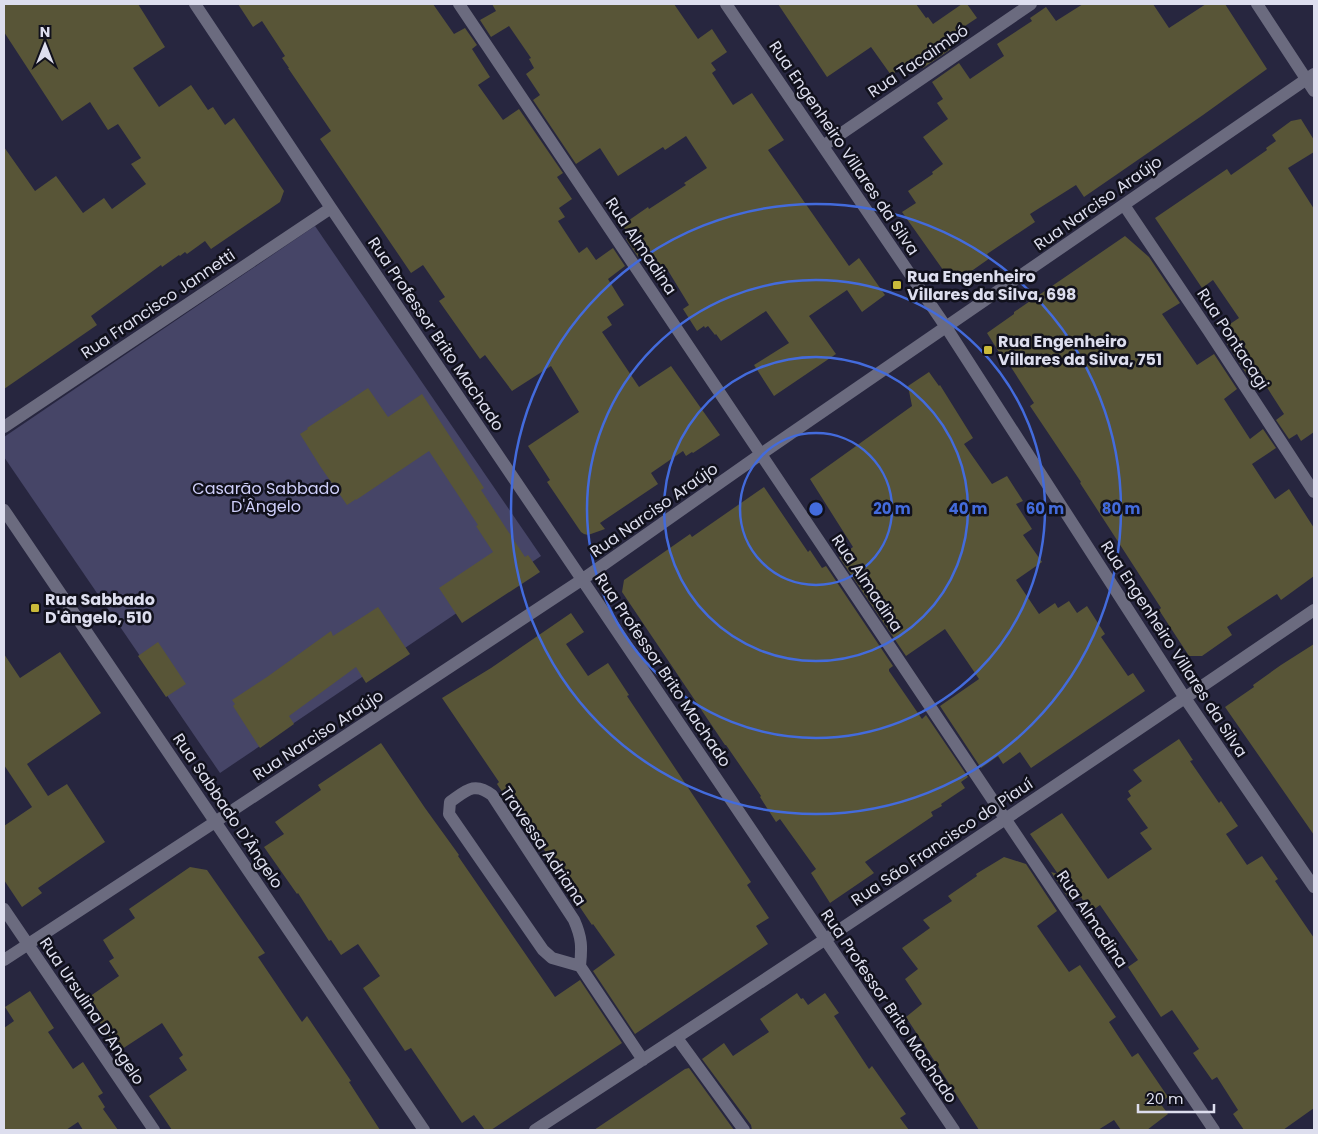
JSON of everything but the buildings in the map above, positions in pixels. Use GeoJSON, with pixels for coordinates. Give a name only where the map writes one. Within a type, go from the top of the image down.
{"type":"FeatureCollection","features":[{"type":"Feature","properties":{"kind":"street","name":"Rua Professor Brito Machado"},"geometry":{"type":"LineString","coordinates":[[195,4],[954,1130]]}},
{"type":"Feature","properties":{"kind":"street","name":"Rua Almadina"},"geometry":{"type":"LineString","coordinates":[[459,4],[1214,1130]]}},
{"type":"Feature","properties":{"kind":"street","name":"Rua Engenheiro Villares da Silva"},"geometry":{"type":"LineString","coordinates":[[726,4],[946,327],[1185,698],[1314,887]]}},
{"type":"Feature","properties":{"kind":"street","name":"Rua Tacaimbó"},"geometry":{"type":"LineString","coordinates":[[823,146],[1031,4]]}},
{"type":"Feature","properties":{"kind":"street"},"geometry":{"type":"LineString","coordinates":[[1257,4],[1310,76],[1314,91]]}},
{"type":"Feature","properties":{"kind":"street","name":"Rua Narciso Araújo"},"geometry":{"type":"LineString","coordinates":[[4,960],[583,579],[761,454],[1310,76]]}},
{"type":"Feature","properties":{"kind":"street","name":"Rua Pontacagi"},"geometry":{"type":"LineString","coordinates":[[1124,205],[1314,492]]}},
{"type":"Feature","properties":{"kind":"street","name":"Rua Francisco Jannetti"},"geometry":{"type":"LineString","coordinates":[[4,427],[331,208]]}},
{"type":"Feature","properties":{"kind":"street","name":"Rua Sabbado D'Ângelo"},"geometry":{"type":"LineString","coordinates":[[4,510],[424,1130]]}},
{"type":"Feature","properties":{"kind":"street","name":"Rua São Francisco do Piauí"},"geometry":{"type":"LineString","coordinates":[[535,1130],[825,940],[1314,610]]}},
{"type":"Feature","properties":{"kind":"street","name":"Travessa Adriana"},"geometry":{"type":"LineString","coordinates":[[470,789],[484,789],[492,795],[574,920],[580,934],[582,948],[580,966],[552,958],[543,950],[449,814],[450,802],[470,789]]}},
{"type":"Feature","properties":{"kind":"street","name":"Rua Ursulina D'Angelo"},"geometry":{"type":"LineString","coordinates":[[4,909],[154,1130]]}},
{"type":"Feature","properties":{"kind":"street"},"geometry":{"type":"LineString","coordinates":[[580,966],[643,1060]]}},
{"type":"Feature","properties":{"kind":"street"},"geometry":{"type":"LineString","coordinates":[[677,1038],[744,1130]]}},
{"type":"Feature","properties":{"kind":"green space","name":"Casarão Sabbado D'Ângelo"},"geometry":{"type":"Polygon","coordinates":[[[315,226],[541,556],[220,773],[4,457],[4,437],[315,226]]]}},
{"type":"Feature","properties":{"kind":"place","name":"Rua Engenheiro Villares da Silva, 698"},"geometry":{"type":"Point","coordinates":[897,285]}},
{"type":"Feature","properties":{"kind":"place","name":"Rua Engenheiro Villares da Silva, 751"},"geometry":{"type":"Point","coordinates":[988,350]}},
{"type":"Feature","properties":{"kind":"place","name":"Rua Sabbado D'ângelo, 510"},"geometry":{"type":"Point","coordinates":[35,608]}}]}
